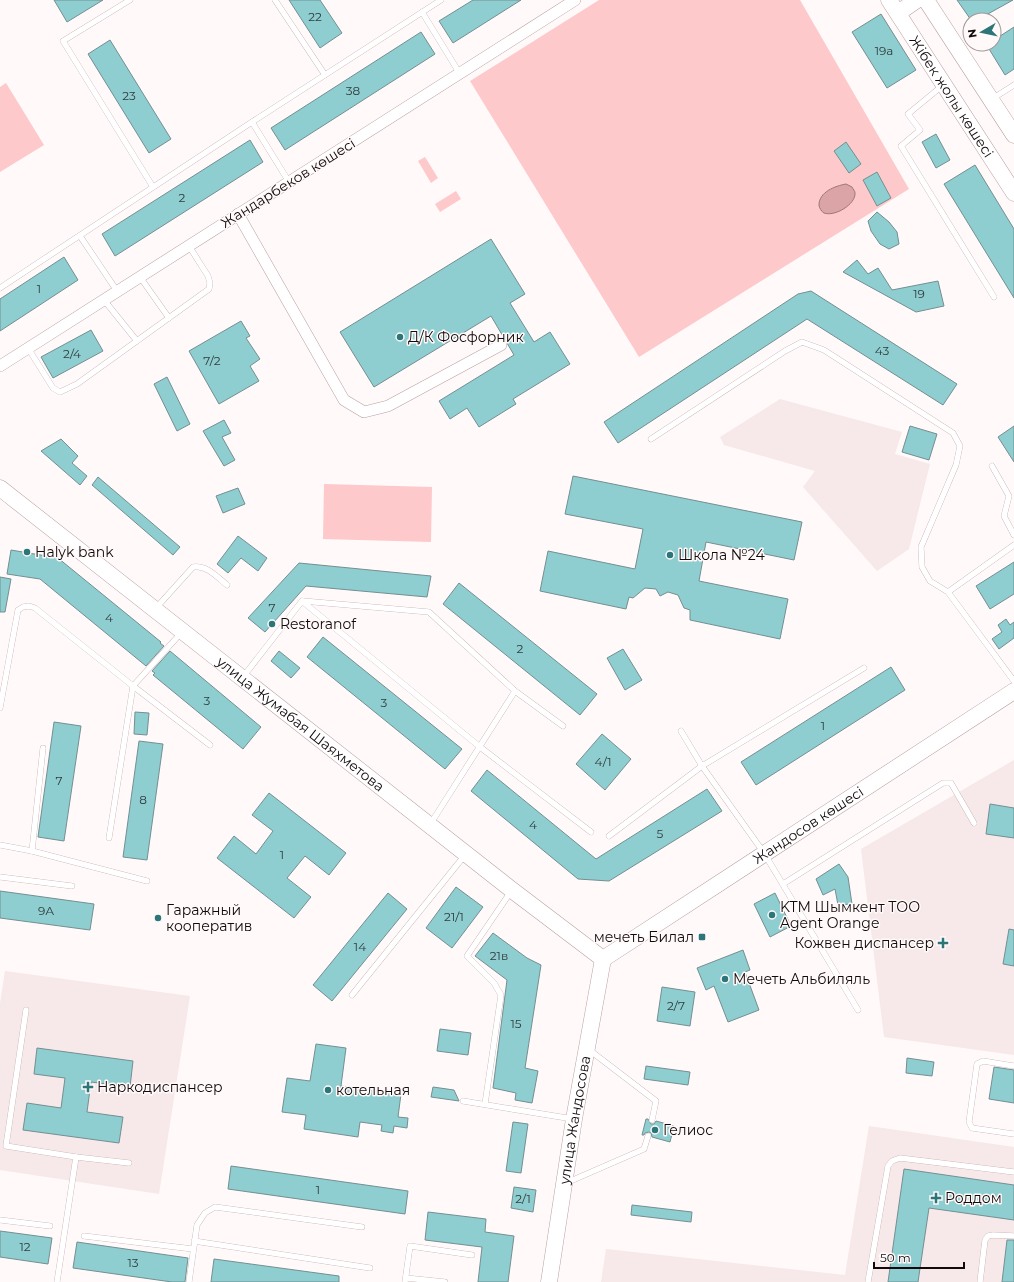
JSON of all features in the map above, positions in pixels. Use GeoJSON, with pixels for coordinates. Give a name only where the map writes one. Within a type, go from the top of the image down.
{"type":"FeatureCollection","features":[{"type":"Feature","properties":{"kind":"street","name":"Жандарбеков көшесі"},"geometry":{"type":"LineString","coordinates":[[0,366],[575,0]]}},
{"type":"Feature","properties":{"kind":"street"},"geometry":{"type":"LineString","coordinates":[[894,7],[917,0]]}},
{"type":"Feature","properties":{"kind":"street"},"geometry":{"type":"LineString","coordinates":[[926,0],[1014,135]]}},
{"type":"Feature","properties":{"kind":"street","name":"Жібек жолы көшесі"},"geometry":{"type":"LineString","coordinates":[[894,7],[1014,193]]}},
{"type":"Feature","properties":{"kind":"street"},"geometry":{"type":"LineString","coordinates":[[238,214],[344,400],[364,412],[388,406],[501,345]]}},
{"type":"Feature","properties":{"kind":"street","name":"улица Жумабая Шаяхметова"},"geometry":{"type":"LineString","coordinates":[[0,488],[512,890],[603,959]]}},
{"type":"Feature","properties":{"kind":"street","name":"Жандосов көшесі"},"geometry":{"type":"LineString","coordinates":[[603,959],[1014,691]]}},
{"type":"Feature","properties":{"kind":"street","name":"улица Жандосова"},"geometry":{"type":"LineString","coordinates":[[549,1282],[586,1047],[603,959]]}},
{"type":"Feature","properties":{"kind":"lane"},"geometry":{"type":"LineString","coordinates":[[130,0],[63,41],[153,187]]}},
{"type":"Feature","properties":{"kind":"lane"},"geometry":{"type":"LineString","coordinates":[[275,0],[324,75]]}},
{"type":"Feature","properties":{"kind":"lane"},"geometry":{"type":"LineString","coordinates":[[0,288],[441,0]]}},
{"type":"Feature","properties":{"kind":"lane"},"geometry":{"type":"LineString","coordinates":[[422,12],[460,74]]}},
{"type":"Feature","properties":{"kind":"lane"},"geometry":{"type":"LineString","coordinates":[[944,84],[908,114],[920,130],[901,146],[994,297]]}},
{"type":"Feature","properties":{"kind":"lane"},"geometry":{"type":"LineString","coordinates":[[992,100],[1014,85]]}},
{"type":"Feature","properties":{"kind":"lane"},"geometry":{"type":"LineString","coordinates":[[252,122],[289,182]]}},
{"type":"Feature","properties":{"kind":"lane"},"geometry":{"type":"LineString","coordinates":[[80,236],[117,292]]}},
{"type":"Feature","properties":{"kind":"lane"},"geometry":{"type":"LineString","coordinates":[[28,348],[53,388],[60,392],[77,384],[208,289],[210,283],[208,276],[188,246]]}},
{"type":"Feature","properties":{"kind":"lane"},"geometry":{"type":"LineString","coordinates":[[140,277],[169,318]]}},
{"type":"Feature","properties":{"kind":"lane"},"geometry":{"type":"LineString","coordinates":[[104,300],[137,341]]}},
{"type":"Feature","properties":{"kind":"lane"},"geometry":{"type":"LineString","coordinates":[[651,439],[785,351],[802,342],[824,350],[953,433],[960,446],[956,465],[921,547],[922,567],[930,582],[948,592],[1014,681]]}},
{"type":"Feature","properties":{"kind":"lane"},"geometry":{"type":"LineString","coordinates":[[992,466],[1009,496],[1004,516],[1014,535]]}},
{"type":"Feature","properties":{"kind":"lane"},"geometry":{"type":"LineString","coordinates":[[948,592],[1014,544]]}},
{"type":"Feature","properties":{"kind":"lane"},"geometry":{"type":"LineString","coordinates":[[154,609],[193,567],[200,566],[207,568],[227,585]]}},
{"type":"Feature","properties":{"kind":"lane"},"geometry":{"type":"LineString","coordinates":[[242,678],[302,601]]}},
{"type":"Feature","properties":{"kind":"lane"},"geometry":{"type":"LineString","coordinates":[[302,601],[429,612],[515,691],[564,726]]}},
{"type":"Feature","properties":{"kind":"lane"},"geometry":{"type":"LineString","coordinates":[[302,601],[480,747],[591,832]]}},
{"type":"Feature","properties":{"kind":"lane"},"geometry":{"type":"LineString","coordinates":[[0,708],[18,610],[29,606],[35,608],[210,745]]}},
{"type":"Feature","properties":{"kind":"lane"},"geometry":{"type":"LineString","coordinates":[[109,838],[134,686],[182,631]]}},
{"type":"Feature","properties":{"kind":"lane"},"geometry":{"type":"LineString","coordinates":[[609,836],[702,766],[864,668]]}},
{"type":"Feature","properties":{"kind":"lane"},"geometry":{"type":"LineString","coordinates":[[429,825],[515,691]]}},
{"type":"Feature","properties":{"kind":"lane"},"geometry":{"type":"LineString","coordinates":[[681,731],[702,766],[764,853],[858,1010]]}},
{"type":"Feature","properties":{"kind":"lane"},"geometry":{"type":"LineString","coordinates":[[32,851],[43,748]]}},
{"type":"Feature","properties":{"kind":"lane"},"geometry":{"type":"LineString","coordinates":[[783,884],[943,782],[951,783],[974,823]]}},
{"type":"Feature","properties":{"kind":"lane"},"geometry":{"type":"LineString","coordinates":[[0,845],[32,851],[147,880]]}},
{"type":"Feature","properties":{"kind":"lane"},"geometry":{"type":"LineString","coordinates":[[352,995],[466,854]]}},
{"type":"Feature","properties":{"kind":"lane"},"geometry":{"type":"LineString","coordinates":[[0,877],[72,886]]}},
{"type":"Feature","properties":{"kind":"lane"},"geometry":{"type":"LineString","coordinates":[[485,1104],[501,995],[494,983],[467,956],[512,890]]}},
{"type":"Feature","properties":{"kind":"lane"},"geometry":{"type":"LineString","coordinates":[[26,1010],[6,1146],[76,1157],[129,1163]]}},
{"type":"Feature","properties":{"kind":"lane"},"geometry":{"type":"LineString","coordinates":[[586,1047],[656,1101],[652,1120]]}},
{"type":"Feature","properties":{"kind":"lane"},"geometry":{"type":"LineString","coordinates":[[1014,1066],[983,1061],[977,1064],[969,1122],[972,1128],[1014,1134]]}},
{"type":"Feature","properties":{"kind":"lane"},"geometry":{"type":"LineString","coordinates":[[463,1101],[574,1119]]}},
{"type":"Feature","properties":{"kind":"lane"},"geometry":{"type":"LineString","coordinates":[[564,1184],[644,1149],[648,1136]]}},
{"type":"Feature","properties":{"kind":"lane"},"geometry":{"type":"LineString","coordinates":[[57,1282],[76,1157]]}},
{"type":"Feature","properties":{"kind":"lane"},"geometry":{"type":"LineString","coordinates":[[868,1282],[888,1166],[892,1161],[900,1158],[1014,1172]]}},
{"type":"Feature","properties":{"kind":"lane"},"geometry":{"type":"LineString","coordinates":[[189,1282],[197,1225],[204,1213],[215,1207],[362,1227]]}},
{"type":"Feature","properties":{"kind":"lane"},"geometry":{"type":"LineString","coordinates":[[0,1220],[50,1226]]}},
{"type":"Feature","properties":{"kind":"lane"},"geometry":{"type":"LineString","coordinates":[[980,1282],[985,1240],[988,1236],[994,1235],[1014,1236]]}},
{"type":"Feature","properties":{"kind":"lane"},"geometry":{"type":"LineString","coordinates":[[84,1236],[193,1249]]}},
{"type":"Feature","properties":{"kind":"lane"},"geometry":{"type":"LineString","coordinates":[[194,1241],[370,1268]]}},
{"type":"Feature","properties":{"kind":"lane"},"geometry":{"type":"LineString","coordinates":[[445,1282],[405,1280],[410,1246],[472,1255]]}},
{"type":"Feature","properties":{"kind":"shaded area"},"geometry":{"type":"Polygon","coordinates":[[[599,0],[800,0],[909,189],[639,357],[470,81],[599,0]]]}},
{"type":"Feature","properties":{"kind":"shaded area"},"geometry":{"type":"Polygon","coordinates":[[[6,83],[44,145],[0,172],[0,87],[6,83]]]}},
{"type":"Feature","properties":{"kind":"shaded area"},"geometry":{"type":"Polygon","coordinates":[[[425,157],[438,178],[431,183],[418,161],[425,157]]]}},
{"type":"Feature","properties":{"kind":"shaded area"},"geometry":{"type":"Polygon","coordinates":[[[846,184],[852,187],[855,192],[849,205],[834,213],[824,213],[820,209],[819,205],[820,200],[825,193],[837,186],[846,184]]]}},
{"type":"Feature","properties":{"kind":"shaded area"},"geometry":{"type":"Polygon","coordinates":[[[456,191],[461,199],[440,212],[435,204],[456,191]]]}},
{"type":"Feature","properties":{"kind":"shaded area"},"geometry":{"type":"Polygon","coordinates":[[[780,399],[902,432],[895,454],[930,464],[909,549],[877,571],[803,487],[815,471],[724,445],[720,437],[780,399]]]}},
{"type":"Feature","properties":{"kind":"shaded area"},"geometry":{"type":"Polygon","coordinates":[[[324,484],[432,487],[431,542],[323,539],[324,484]]]}},
{"type":"Feature","properties":{"kind":"shaded area","name":"Кожвен диспансер"},"geometry":{"type":"Polygon","coordinates":[[[1014,760],[1014,1055],[884,1037],[861,849],[1014,760]]]}},
{"type":"Feature","properties":{"kind":"shaded area","name":"Наркодиспансер"},"geometry":{"type":"Polygon","coordinates":[[[5,971],[190,996],[159,1194],[0,1170],[0,1003],[5,971]]]}},
{"type":"Feature","properties":{"kind":"shaded area","name":"Роддом"},"geometry":{"type":"Polygon","coordinates":[[[869,1126],[1014,1147],[1014,1282],[601,1282],[606,1249],[845,1275],[869,1126]]]}},
{"type":"Feature","properties":{"kind":"building"},"geometry":{"type":"Polygon","coordinates":[[[54,0],[103,0],[67,22],[54,0]]]}},
{"type":"Feature","properties":{"kind":"building"},"geometry":{"type":"Polygon","coordinates":[[[289,0],[320,0],[342,33],[320,48],[289,0]]]}},
{"type":"Feature","properties":{"kind":"building"},"geometry":{"type":"Polygon","coordinates":[[[473,0],[521,0],[453,43],[439,21],[473,0]]]}},
{"type":"Feature","properties":{"kind":"building"},"geometry":{"type":"Polygon","coordinates":[[[957,0],[1013,0],[991,12],[965,12],[957,0]]]}},
{"type":"Feature","properties":{"kind":"building"},"geometry":{"type":"Polygon","coordinates":[[[881,14],[916,70],[887,88],[852,32],[881,14]]]}},
{"type":"Feature","properties":{"kind":"building"},"geometry":{"type":"Polygon","coordinates":[[[1014,27],[1014,69],[1005,75],[991,52],[1002,52],[1002,35],[1014,27]]]}},
{"type":"Feature","properties":{"kind":"building"},"geometry":{"type":"Polygon","coordinates":[[[421,32],[435,54],[285,150],[271,128],[421,32]]]}},
{"type":"Feature","properties":{"kind":"building"},"geometry":{"type":"Polygon","coordinates":[[[110,40],[171,139],[149,153],[88,54],[110,40]]]}},
{"type":"Feature","properties":{"kind":"building"},"geometry":{"type":"Polygon","coordinates":[[[936,134],[950,160],[936,168],[922,142],[936,134]]]}},
{"type":"Feature","properties":{"kind":"building"},"geometry":{"type":"Polygon","coordinates":[[[250,140],[263,162],[115,256],[102,234],[250,140]]]}},
{"type":"Feature","properties":{"kind":"building"},"geometry":{"type":"Polygon","coordinates":[[[846,142],[861,164],[849,173],[834,151],[846,142]]]}},
{"type":"Feature","properties":{"kind":"building"},"geometry":{"type":"Polygon","coordinates":[[[975,165],[1014,229],[1014,298],[944,184],[975,165]]]}},
{"type":"Feature","properties":{"kind":"building"},"geometry":{"type":"Polygon","coordinates":[[[877,172],[891,198],[877,206],[863,180],[877,172]]]}},
{"type":"Feature","properties":{"kind":"building"},"geometry":{"type":"Polygon","coordinates":[[[877,212],[889,222],[897,232],[899,244],[889,249],[880,244],[871,231],[868,221],[877,212]]]}},
{"type":"Feature","properties":{"kind":"building","name":"Д/К Фосфорник"},"geometry":{"type":"Polygon","coordinates":[[[491,239],[525,294],[510,303],[534,342],[550,332],[570,364],[513,399],[516,404],[479,427],[467,408],[450,419],[439,401],[514,355],[491,316],[374,387],[340,332],[491,239]]]}},
{"type":"Feature","properties":{"kind":"building"},"geometry":{"type":"Polygon","coordinates":[[[64,257],[78,280],[0,331],[0,299],[64,257]]]}},
{"type":"Feature","properties":{"kind":"building"},"geometry":{"type":"Polygon","coordinates":[[[857,260],[868,274],[878,268],[892,290],[938,281],[944,306],[916,312],[843,272],[857,260]]]}},
{"type":"Feature","properties":{"kind":"building"},"geometry":{"type":"Polygon","coordinates":[[[811,291],[957,384],[943,405],[807,319],[618,443],[604,422],[798,294],[811,291]]]}},
{"type":"Feature","properties":{"kind":"building"},"geometry":{"type":"Polygon","coordinates":[[[241,321],[250,336],[246,338],[260,359],[250,366],[259,381],[219,404],[189,351],[241,321]]]}},
{"type":"Feature","properties":{"kind":"building"},"geometry":{"type":"Polygon","coordinates":[[[91,330],[103,351],[53,378],[41,357],[91,330]]]}},
{"type":"Feature","properties":{"kind":"building"},"geometry":{"type":"Polygon","coordinates":[[[167,377],[190,424],[177,431],[154,384],[167,377]]]}},
{"type":"Feature","properties":{"kind":"building"},"geometry":{"type":"Polygon","coordinates":[[[224,420],[231,433],[222,437],[235,460],[224,466],[203,431],[224,420]]]}},
{"type":"Feature","properties":{"kind":"building"},"geometry":{"type":"Polygon","coordinates":[[[910,426],[937,434],[929,460],[902,452],[910,426]]]}},
{"type":"Feature","properties":{"kind":"building"},"geometry":{"type":"Polygon","coordinates":[[[1014,426],[1014,462],[998,437],[1014,426]]]}},
{"type":"Feature","properties":{"kind":"building"},"geometry":{"type":"Polygon","coordinates":[[[61,439],[78,456],[72,463],[87,476],[80,485],[41,451],[61,439]]]}},
{"type":"Feature","properties":{"kind":"building","name":"Школа №24"},"geometry":{"type":"Polygon","coordinates":[[[573,476],[802,522],[794,560],[706,542],[699,581],[788,599],[780,639],[690,620],[690,610],[684,608],[678,595],[668,592],[660,596],[656,589],[645,588],[633,598],[629,597],[626,609],[540,591],[548,551],[635,569],[643,529],[565,514],[573,476]]]}},
{"type":"Feature","properties":{"kind":"building"},"geometry":{"type":"Polygon","coordinates":[[[98,477],[180,547],[173,555],[92,485],[98,477]]]}},
{"type":"Feature","properties":{"kind":"building"},"geometry":{"type":"Polygon","coordinates":[[[238,488],[245,504],[223,513],[216,496],[238,488]]]}},
{"type":"Feature","properties":{"kind":"building"},"geometry":{"type":"Polygon","coordinates":[[[238,536],[267,558],[258,571],[241,558],[228,573],[217,564],[238,536]]]}},
{"type":"Feature","properties":{"kind":"building"},"geometry":{"type":"Polygon","coordinates":[[[11,550],[58,558],[164,646],[146,666],[40,579],[7,574],[11,550]]]}},
{"type":"Feature","properties":{"kind":"building"},"geometry":{"type":"Polygon","coordinates":[[[1014,562],[1014,594],[990,609],[976,586],[1014,562]]]}},
{"type":"Feature","properties":{"kind":"building"},"geometry":{"type":"Polygon","coordinates":[[[299,563],[431,576],[427,597],[306,586],[265,632],[248,618],[299,563]]]}},
{"type":"Feature","properties":{"kind":"building"},"geometry":{"type":"Polygon","coordinates":[[[0,577],[11,579],[5,612],[0,612],[0,577]]]}},
{"type":"Feature","properties":{"kind":"building"},"geometry":{"type":"Polygon","coordinates":[[[459,583],[597,694],[580,715],[443,604],[459,583]]]}},
{"type":"Feature","properties":{"kind":"building"},"geometry":{"type":"Polygon","coordinates":[[[1006,619],[1010,625],[1014,622],[1014,638],[999,649],[992,639],[1002,632],[998,625],[1006,619]]]}},
{"type":"Feature","properties":{"kind":"building"},"geometry":{"type":"Polygon","coordinates":[[[323,637],[462,749],[445,769],[307,657],[323,637]]]}},
{"type":"Feature","properties":{"kind":"building"},"geometry":{"type":"Polygon","coordinates":[[[623,649],[642,680],[625,690],[607,658],[623,649]]]}},
{"type":"Feature","properties":{"kind":"building"},"geometry":{"type":"Polygon","coordinates":[[[170,651],[261,727],[243,749],[153,675],[155,673],[152,671],[170,651]]]}},
{"type":"Feature","properties":{"kind":"building"},"geometry":{"type":"Polygon","coordinates":[[[279,651],[300,668],[291,678],[271,661],[279,651]]]}},
{"type":"Feature","properties":{"kind":"building"},"geometry":{"type":"Polygon","coordinates":[[[891,667],[905,690],[756,785],[741,762],[891,667]]]}},
{"type":"Feature","properties":{"kind":"building"},"geometry":{"type":"Polygon","coordinates":[[[135,712],[149,713],[147,735],[134,734],[135,712]]]}},
{"type":"Feature","properties":{"kind":"building"},"geometry":{"type":"Polygon","coordinates":[[[54,722],[81,726],[64,841],[38,837],[54,722]]]}},
{"type":"Feature","properties":{"kind":"building"},"geometry":{"type":"Polygon","coordinates":[[[602,734],[631,759],[605,790],[576,764],[602,734]]]}},
{"type":"Feature","properties":{"kind":"building"},"geometry":{"type":"Polygon","coordinates":[[[139,741],[163,744],[147,860],[123,857],[139,741]]]}},
{"type":"Feature","properties":{"kind":"building"},"geometry":{"type":"Polygon","coordinates":[[[487,770],[596,859],[707,789],[722,811],[609,881],[578,879],[471,791],[487,770]]]}},
{"type":"Feature","properties":{"kind":"building"},"geometry":{"type":"Polygon","coordinates":[[[269,793],[346,853],[329,875],[305,856],[287,878],[311,897],[294,918],[217,858],[234,836],[256,854],[273,831],[252,815],[269,793]]]}},
{"type":"Feature","properties":{"kind":"building"},"geometry":{"type":"Polygon","coordinates":[[[990,804],[1014,808],[1014,838],[986,834],[990,804]]]}},
{"type":"Feature","properties":{"kind":"building"},"geometry":{"type":"Polygon","coordinates":[[[839,864],[848,877],[852,904],[838,905],[835,889],[823,895],[816,879],[839,864]]]}},
{"type":"Feature","properties":{"kind":"building"},"geometry":{"type":"Polygon","coordinates":[[[456,887],[483,907],[452,948],[426,928],[456,887]]]}},
{"type":"Feature","properties":{"kind":"building"},"geometry":{"type":"Polygon","coordinates":[[[0,891],[94,904],[90,930],[0,918],[0,891]]]}},
{"type":"Feature","properties":{"kind":"building"},"geometry":{"type":"Polygon","coordinates":[[[388,893],[407,909],[332,1001],[313,985],[388,893]]]}},
{"type":"Feature","properties":{"kind":"building","name":"KTM Шымкент ТОО Agent Orange"},"geometry":{"type":"Polygon","coordinates":[[[775,893],[791,926],[770,937],[754,904],[775,893]]]}},
{"type":"Feature","properties":{"kind":"building"},"geometry":{"type":"Polygon","coordinates":[[[1009,929],[1014,930],[1014,966],[1003,964],[1009,929]]]}},
{"type":"Feature","properties":{"kind":"building"},"geometry":{"type":"Polygon","coordinates":[[[493,933],[527,958],[541,965],[525,1068],[538,1071],[532,1103],[515,1100],[516,1093],[493,1088],[507,980],[475,956],[493,933]]]}},
{"type":"Feature","properties":{"kind":"building","name":"Мечеть Альбиляль"},"geometry":{"type":"Polygon","coordinates":[[[743,950],[750,970],[745,972],[759,1010],[728,1022],[714,986],[706,990],[697,968],[743,950]]]}},
{"type":"Feature","properties":{"kind":"building"},"geometry":{"type":"Polygon","coordinates":[[[662,987],[695,992],[690,1026],[657,1021],[662,987]]]}},
{"type":"Feature","properties":{"kind":"building"},"geometry":{"type":"Polygon","coordinates":[[[440,1029],[471,1033],[468,1055],[437,1051],[440,1029]]]}},
{"type":"Feature","properties":{"kind":"building","name":"котельная"},"geometry":{"type":"Polygon","coordinates":[[[316,1044],[346,1048],[341,1086],[401,1094],[398,1117],[408,1118],[407,1128],[394,1126],[393,1133],[381,1131],[382,1125],[360,1122],[358,1137],[304,1129],[306,1115],[282,1112],[287,1078],[310,1081],[316,1044]]]}},
{"type":"Feature","properties":{"kind":"building"},"geometry":{"type":"Polygon","coordinates":[[[37,1048],[133,1061],[130,1087],[91,1082],[87,1112],[123,1117],[119,1143],[23,1130],[27,1103],[61,1108],[65,1078],[34,1074],[37,1048]]]}},
{"type":"Feature","properties":{"kind":"building"},"geometry":{"type":"Polygon","coordinates":[[[907,1058],[934,1062],[932,1076],[906,1073],[907,1058]]]}},
{"type":"Feature","properties":{"kind":"building"},"geometry":{"type":"Polygon","coordinates":[[[646,1066],[690,1072],[688,1085],[644,1079],[646,1066]]]}},
{"type":"Feature","properties":{"kind":"building"},"geometry":{"type":"Polygon","coordinates":[[[994,1067],[1014,1070],[1014,1103],[989,1099],[994,1067]]]}},
{"type":"Feature","properties":{"kind":"building"},"geometry":{"type":"Polygon","coordinates":[[[433,1087],[454,1090],[459,1101],[431,1097],[433,1087]]]}},
{"type":"Feature","properties":{"kind":"building"},"geometry":{"type":"Polygon","coordinates":[[[646,1119],[648,1119],[651,1124],[654,1124],[656,1121],[674,1126],[670,1142],[652,1137],[651,1133],[649,1132],[642,1135],[646,1119]]]}},
{"type":"Feature","properties":{"kind":"building"},"geometry":{"type":"Polygon","coordinates":[[[513,1122],[528,1124],[521,1173],[506,1171],[513,1122]]]}},
{"type":"Feature","properties":{"kind":"building"},"geometry":{"type":"Polygon","coordinates":[[[231,1166],[408,1191],[405,1214],[228,1189],[231,1166]]]}},
{"type":"Feature","properties":{"kind":"building"},"geometry":{"type":"Polygon","coordinates":[[[904,1169],[1014,1185],[1014,1220],[929,1208],[918,1282],[888,1282],[904,1169]]]}},
{"type":"Feature","properties":{"kind":"building"},"geometry":{"type":"Polygon","coordinates":[[[514,1187],[536,1190],[533,1212],[511,1208],[514,1187]]]}},
{"type":"Feature","properties":{"kind":"building"},"geometry":{"type":"Polygon","coordinates":[[[632,1205],[692,1212],[691,1222],[631,1215],[632,1205]]]}},
{"type":"Feature","properties":{"kind":"building"},"geometry":{"type":"Polygon","coordinates":[[[428,1212],[486,1219],[485,1232],[514,1236],[508,1282],[478,1282],[482,1247],[425,1240],[428,1212]]]}},
{"type":"Feature","properties":{"kind":"building"},"geometry":{"type":"Polygon","coordinates":[[[0,1231],[52,1238],[48,1264],[0,1257],[0,1231]]]}},
{"type":"Feature","properties":{"kind":"building"},"geometry":{"type":"Polygon","coordinates":[[[1007,1240],[1014,1240],[1014,1282],[1002,1282],[1007,1240]]]}},
{"type":"Feature","properties":{"kind":"building"},"geometry":{"type":"Polygon","coordinates":[[[77,1242],[188,1258],[185,1282],[172,1282],[73,1268],[77,1242]]]}},
{"type":"Feature","properties":{"kind":"building"},"geometry":{"type":"Polygon","coordinates":[[[214,1259],[339,1276],[339,1282],[211,1282],[214,1259]]]}},
{"type":"Feature","properties":{"kind":"place","name":"Д/К Фосфорник"},"geometry":{"type":"Point","coordinates":[400,337]}},
{"type":"Feature","properties":{"kind":"place","name":"Halyk bank"},"geometry":{"type":"Point","coordinates":[27,552]}},
{"type":"Feature","properties":{"kind":"place","name":"Школа №24"},"geometry":{"type":"Point","coordinates":[670,555]}},
{"type":"Feature","properties":{"kind":"place","name":"Restoranof"},"geometry":{"type":"Point","coordinates":[272,624]}},
{"type":"Feature","properties":{"kind":"place","name":"KTM Шымкент ТОО Agent Orange"},"geometry":{"type":"Point","coordinates":[772,915]}},
{"type":"Feature","properties":{"kind":"place","name":"Гаражный кооператив"},"geometry":{"type":"Point","coordinates":[158,918]}},
{"type":"Feature","properties":{"kind":"place","name":"мечеть Билал"},"geometry":{"type":"Point","coordinates":[702,937]}},
{"type":"Feature","properties":{"kind":"place","name":"Кожвен диспансер"},"geometry":{"type":"Point","coordinates":[943,943]}},
{"type":"Feature","properties":{"kind":"place","name":"Мечеть Альбиляль"},"geometry":{"type":"Point","coordinates":[725,979]}},
{"type":"Feature","properties":{"kind":"place","name":"Наркодиспансер"},"geometry":{"type":"Point","coordinates":[88,1087]}},
{"type":"Feature","properties":{"kind":"place","name":"котельная"},"geometry":{"type":"Point","coordinates":[328,1090]}},
{"type":"Feature","properties":{"kind":"place","name":"Гелиос"},"geometry":{"type":"Point","coordinates":[655,1130]}},
{"type":"Feature","properties":{"kind":"place","name":"Роддом"},"geometry":{"type":"Point","coordinates":[936,1198]}}]}
